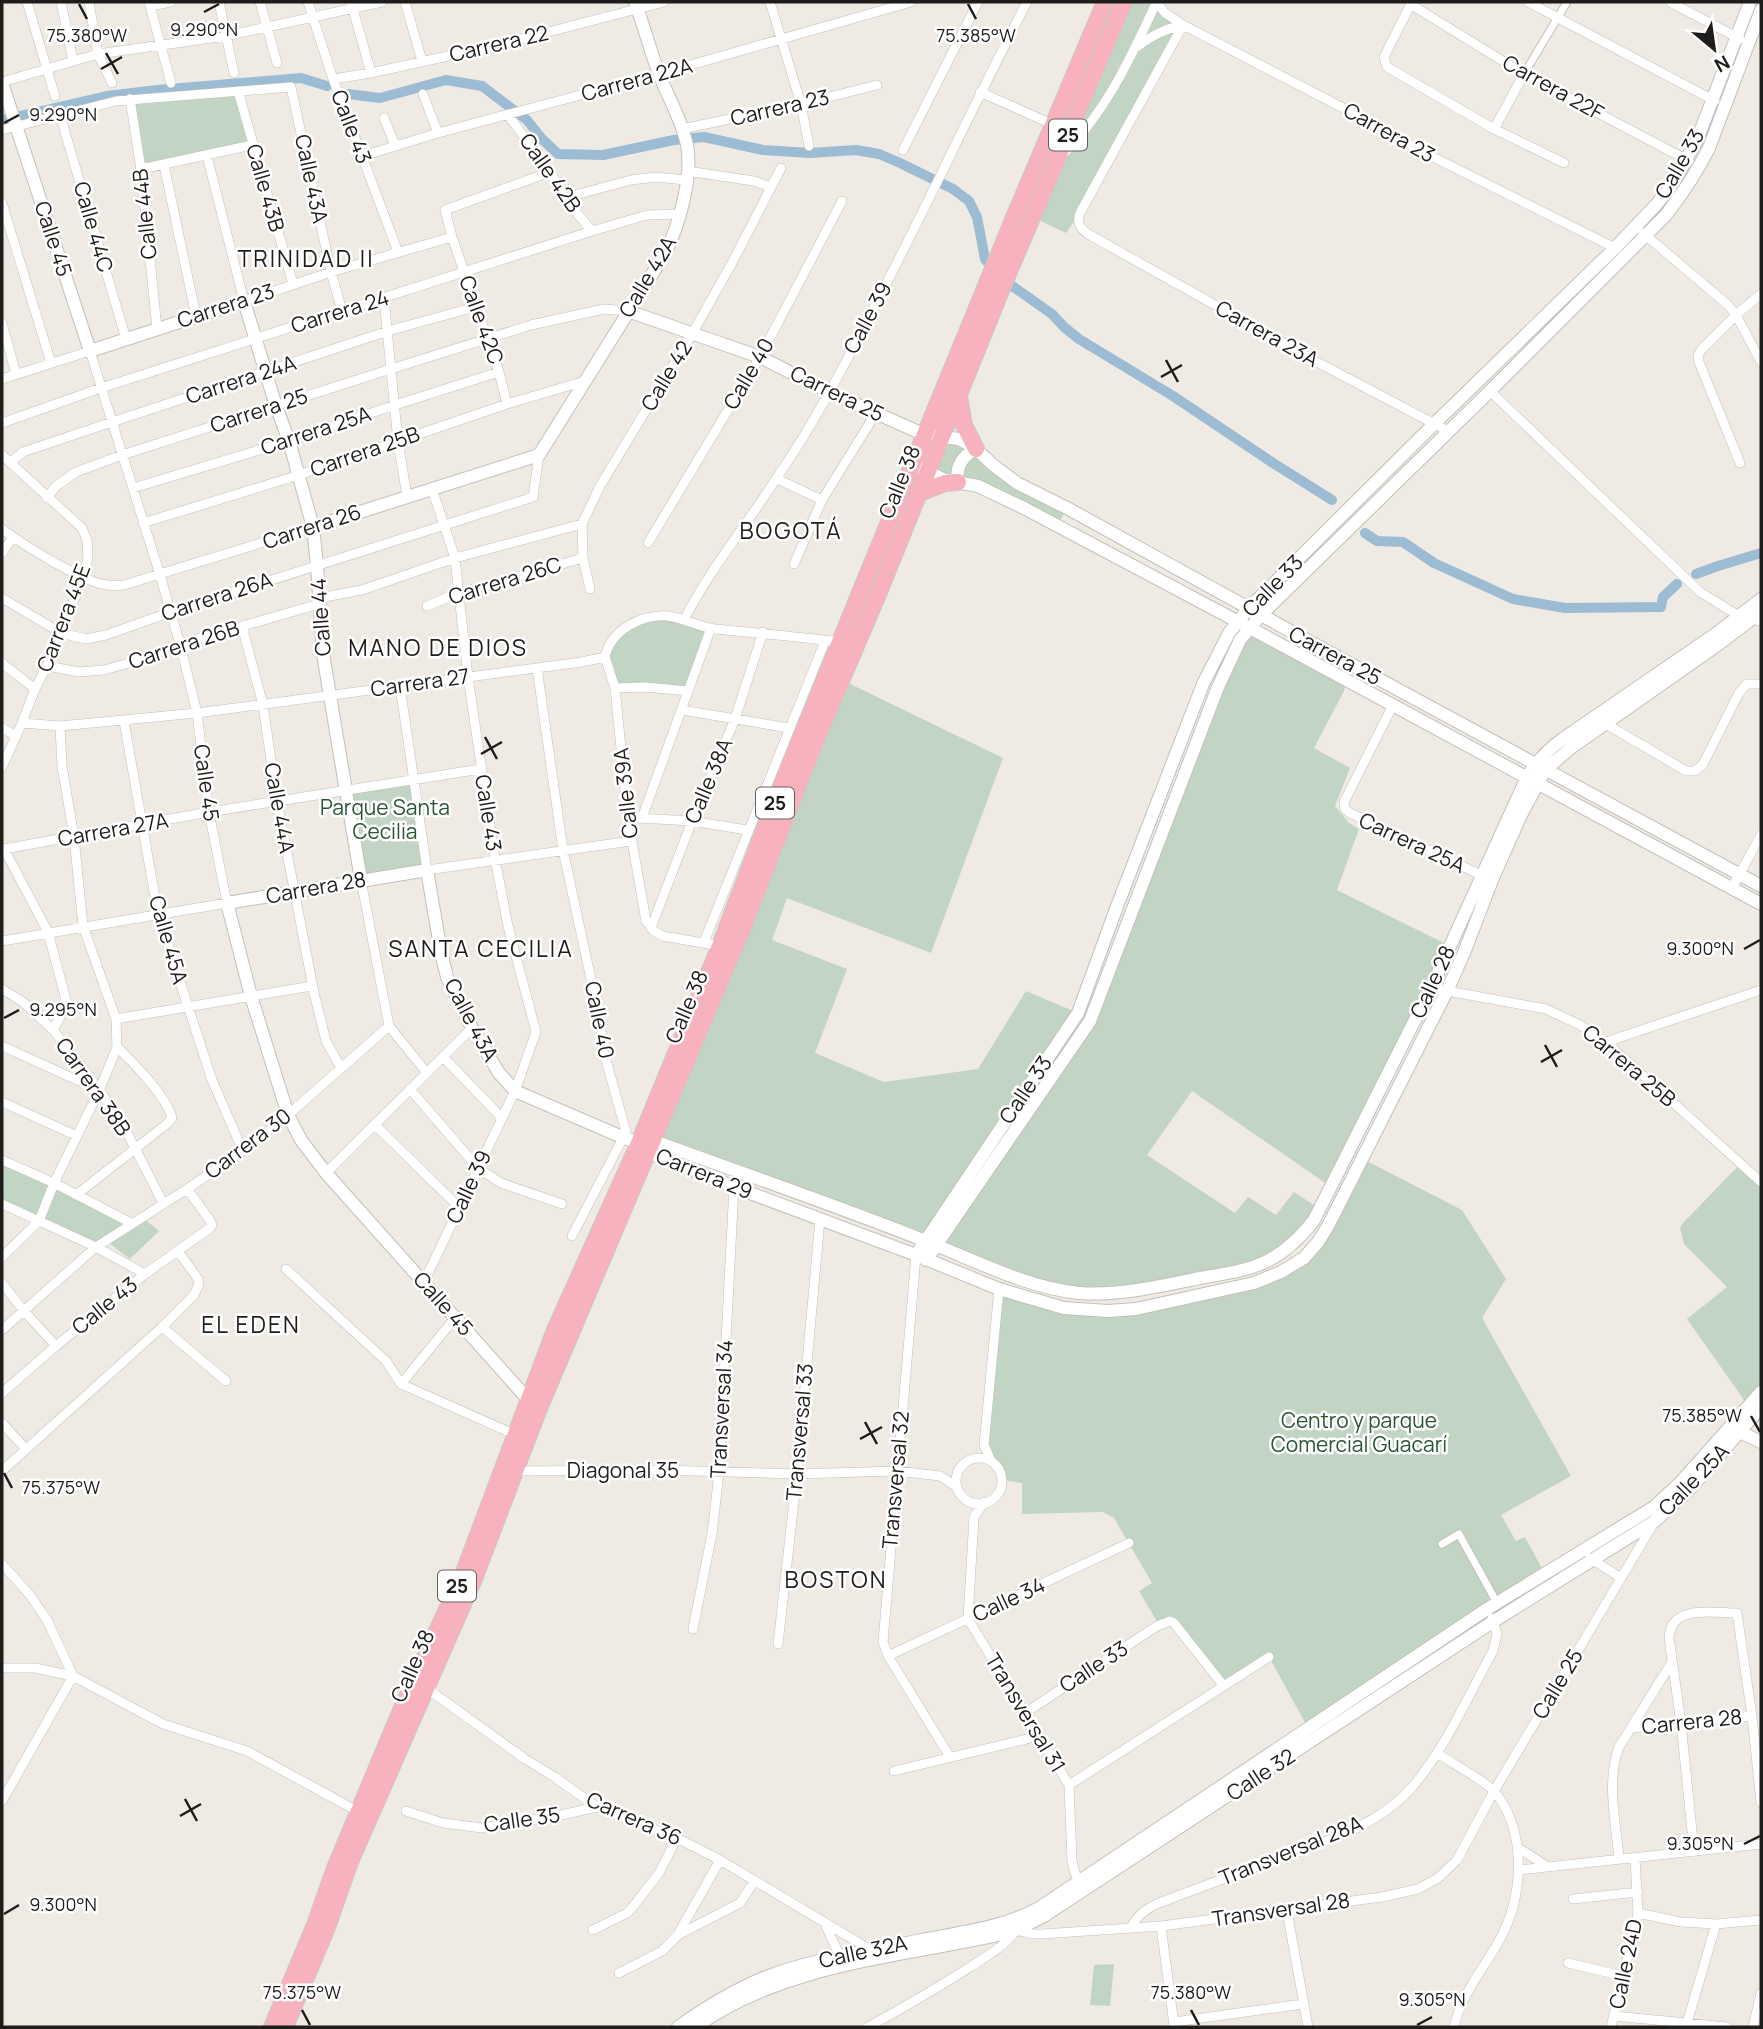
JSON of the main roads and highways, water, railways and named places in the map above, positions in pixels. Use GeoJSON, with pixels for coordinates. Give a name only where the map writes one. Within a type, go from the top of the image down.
{"type":"FeatureCollection","features":[{"type":"Feature","properties":{"kind":"highway","name":"Calle 38"},"geometry":{"type":"LineString","coordinates":[[647,1145],[712,944],[777,796],[832,641],[934,436],[995,286],[1054,125],[1105,2]]}},
{"type":"Feature","properties":{"kind":"highway","name":"Calle 38"},"geometry":{"type":"LineString","coordinates":[[1003,265],[1058,159],[1124,2]]}},
{"type":"Feature","properties":{"kind":"highway","name":"Calle 38"},"geometry":{"type":"LineString","coordinates":[[934,436],[959,396],[995,286]]}},
{"type":"Feature","properties":{"kind":"highway"},"geometry":{"type":"LineString","coordinates":[[959,396],[964,425],[976,449]]}},
{"type":"Feature","properties":{"kind":"highway","name":"Calle 38"},"geometry":{"type":"LineString","coordinates":[[272,2027],[359,1812],[478,1568],[516,1471],[555,1330],[647,1145],[741,932],[815,743],[919,493],[920,467]]}},
{"type":"Feature","properties":{"kind":"highway"},"geometry":{"type":"LineString","coordinates":[[919,493],[945,483],[958,482]]}},
{"type":"Feature","properties":{"kind":"highway","name":"Calle 38"},"geometry":{"type":"LineString","coordinates":[[285,2027],[326,1930],[516,1435],[533,1405]]}},
{"type":"Feature","properties":{"kind":"waterway"},"geometry":{"type":"LineString","coordinates":[[2,120],[107,96],[157,90],[301,78],[327,86]]}},
{"type":"Feature","properties":{"kind":"waterway"},"geometry":{"type":"LineString","coordinates":[[348,94],[380,98],[446,80],[482,86],[527,120],[558,154],[603,155],[674,140],[704,137],[763,150],[810,153],[856,150],[879,154],[953,189],[969,201],[977,217],[985,259],[998,276],[1052,314],[1079,339],[1173,396],[1332,500]]}},
{"type":"Feature","properties":{"kind":"waterway"},"geometry":{"type":"LineString","coordinates":[[1365,533],[1377,541],[1403,542],[1434,563],[1513,599],[1565,608],[1661,607],[1663,597],[1677,584]]}},
{"type":"Feature","properties":{"kind":"waterway"},"geometry":{"type":"LineString","coordinates":[[1696,574],[1761,553]]}},
{"type":"Feature","properties":{"kind":"district","name":"TRINIDAD II"},"geometry":{"type":"Point","coordinates":[306,259]}},
{"type":"Feature","properties":{"kind":"district","name":"BOGOTÁ"},"geometry":{"type":"Point","coordinates":[791,531]}},
{"type":"Feature","properties":{"kind":"district","name":"MANO DE DIOS"},"geometry":{"type":"Point","coordinates":[438,648]}},
{"type":"Feature","properties":{"kind":"district","name":"SANTA CECILIA"},"geometry":{"type":"Point","coordinates":[481,949]}},
{"type":"Feature","properties":{"kind":"district","name":"EL EDEN"},"geometry":{"type":"Point","coordinates":[251,1325]}},
{"type":"Feature","properties":{"kind":"district","name":"BOSTON"},"geometry":{"type":"Point","coordinates":[836,1580]}},
{"type":"Feature","properties":{"kind":"park label","name":"Parque Santa Cecilia"},"geometry":{"type":"Point","coordinates":[385,820]}},
{"type":"Feature","properties":{"kind":"park label","name":"Centro y parque Comercial Guacarí"},"geometry":{"type":"Point","coordinates":[1359,1433]}}]}
